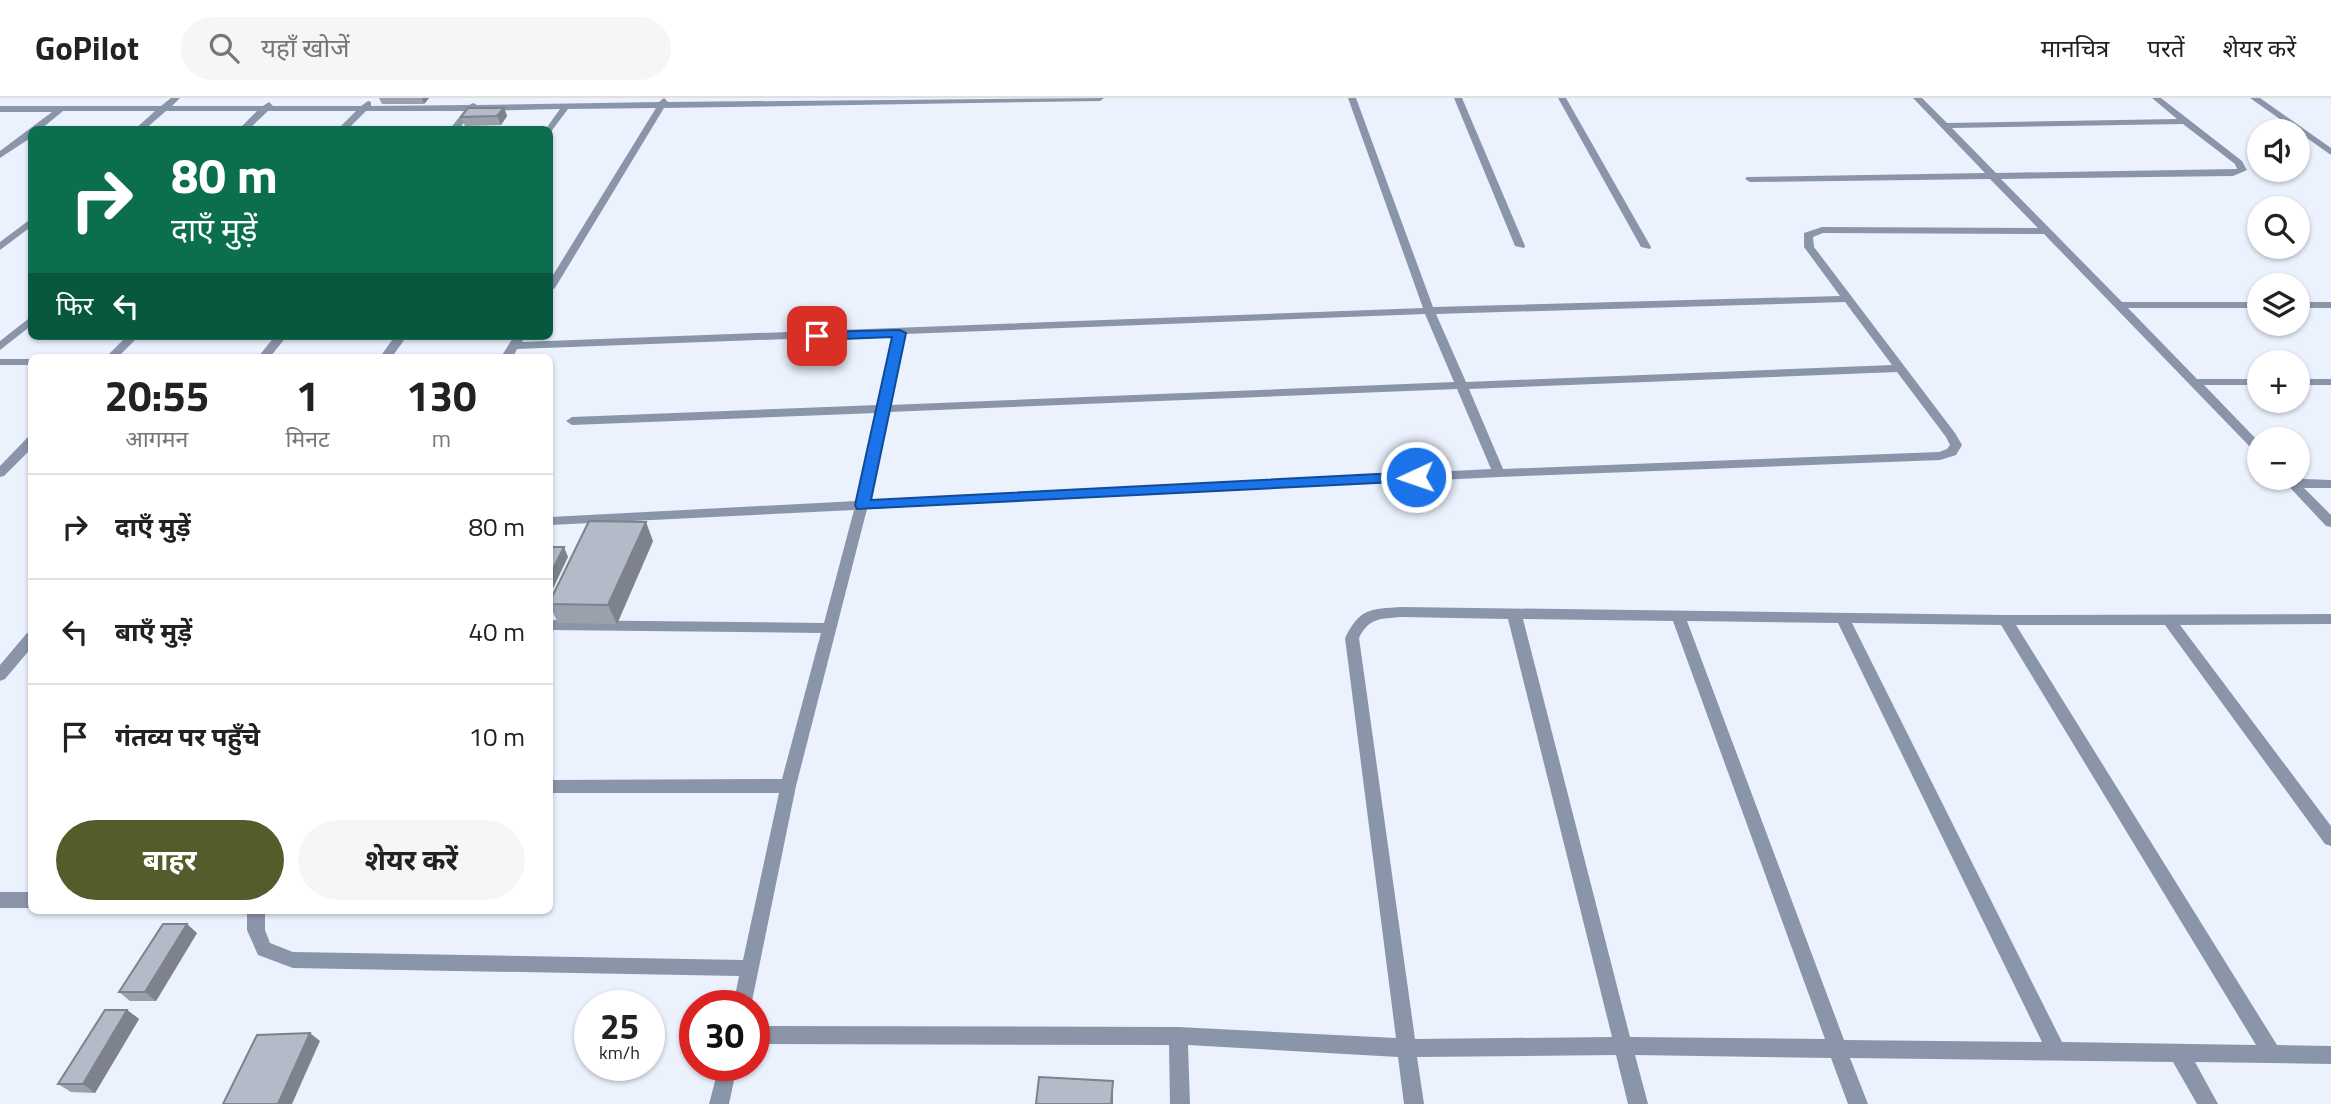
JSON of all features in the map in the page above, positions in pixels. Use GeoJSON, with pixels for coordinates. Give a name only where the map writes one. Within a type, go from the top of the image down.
{"type":"FeatureCollection","features":[{"type":"Feature","properties":{"kind":"street"},"geometry":{"type":"LineString","coordinates":[[5,109],[22,98]]}},
{"type":"Feature","properties":{"kind":"street"},"geometry":{"type":"LineString","coordinates":[[143,126],[176,98]]}},
{"type":"Feature","properties":{"kind":"street"},"geometry":{"type":"LineString","coordinates":[[246,126],[277,98]]}},
{"type":"Feature","properties":{"kind":"street"},"geometry":{"type":"LineString","coordinates":[[345,126],[374,98]]}},
{"type":"Feature","properties":{"kind":"street"},"geometry":{"type":"LineString","coordinates":[[456,126],[479,98]]}},
{"type":"Feature","properties":{"kind":"street"},"geometry":{"type":"LineString","coordinates":[[5,109],[472,108],[663,102],[1100,98]]}},
{"type":"Feature","properties":{"kind":"street"},"geometry":{"type":"LineString","coordinates":[[1352,98],[1429,310],[1499,472]]}},
{"type":"Feature","properties":{"kind":"street"},"geometry":{"type":"LineString","coordinates":[[1458,98],[1520,246]]}},
{"type":"Feature","properties":{"kind":"street"},"geometry":{"type":"LineString","coordinates":[[1562,98],[1646,247]]}},
{"type":"Feature","properties":{"kind":"street"},"geometry":{"type":"LineString","coordinates":[[1916,98],[2247,436]]}},
{"type":"Feature","properties":{"kind":"street"},"geometry":{"type":"LineString","coordinates":[[1750,178],[1992,177],[2233,173],[2242,170],[2239,163],[2156,98]]}},
{"type":"Feature","properties":{"kind":"street"},"geometry":{"type":"LineString","coordinates":[[2254,98],[2331,152]]}},
{"type":"Feature","properties":{"kind":"street"},"geometry":{"type":"LineString","coordinates":[[553,283],[663,102]]}},
{"type":"Feature","properties":{"kind":"street"},"geometry":{"type":"LineString","coordinates":[[552,126],[567,105]]}},
{"type":"Feature","properties":{"kind":"street"},"geometry":{"type":"LineString","coordinates":[[39,126],[62,108]]}},
{"type":"Feature","properties":{"kind":"street"},"geometry":{"type":"LineString","coordinates":[[1943,126],[2186,121]]}},
{"type":"Feature","properties":{"kind":"street"},"geometry":{"type":"LineString","coordinates":[[0,155],[28,135]]}},
{"type":"Feature","properties":{"kind":"street"},"geometry":{"type":"LineString","coordinates":[[0,247],[28,223]]}},
{"type":"Feature","properties":{"kind":"street"},"geometry":{"type":"LineString","coordinates":[[553,521],[1499,472],[1940,456],[1952,452],[1956,444],[1809,247],[1808,235],[1822,230],[2047,231]]}},
{"type":"Feature","properties":{"kind":"street"},"geometry":{"type":"LineString","coordinates":[[514,346],[900,333],[1429,310],[1849,299]]}},
{"type":"Feature","properties":{"kind":"street"},"geometry":{"type":"LineString","coordinates":[[2310,305],[2331,304]]}},
{"type":"Feature","properties":{"kind":"street"},"geometry":{"type":"LineString","coordinates":[[2121,305],[2247,305]]}},
{"type":"Feature","properties":{"kind":"street"},"geometry":{"type":"LineString","coordinates":[[0,347],[28,322]]}},
{"type":"Feature","properties":{"kind":"street"},"geometry":{"type":"LineString","coordinates":[[745,990],[788,786],[862,505],[900,333]]}},
{"type":"Feature","properties":{"kind":"street"},"geometry":{"type":"LineString","coordinates":[[115,354],[129,340]]}},
{"type":"Feature","properties":{"kind":"street"},"geometry":{"type":"LineString","coordinates":[[266,354],[278,340]]}},
{"type":"Feature","properties":{"kind":"street"},"geometry":{"type":"LineString","coordinates":[[0,362],[28,362]]}},
{"type":"Feature","properties":{"kind":"street"},"geometry":{"type":"LineString","coordinates":[[572,421],[1900,368]]}},
{"type":"Feature","properties":{"kind":"street"},"geometry":{"type":"LineString","coordinates":[[2195,382],[2247,382]]}},
{"type":"Feature","properties":{"kind":"street"},"geometry":{"type":"LineString","coordinates":[[2310,382],[2331,382]]}},
{"type":"Feature","properties":{"kind":"street"},"geometry":{"type":"LineString","coordinates":[[0,473],[28,444]]}},
{"type":"Feature","properties":{"kind":"street"},"geometry":{"type":"LineString","coordinates":[[2310,482],[2331,484]]}},
{"type":"Feature","properties":{"kind":"street"},"geometry":{"type":"LineString","coordinates":[[2299,490],[2331,523]]}},
{"type":"Feature","properties":{"kind":"street"},"geometry":{"type":"LineString","coordinates":[[1514,613],[1638,1104]]}},
{"type":"Feature","properties":{"kind":"street"},"geometry":{"type":"LineString","coordinates":[[1414,1104],[1352,638],[1360,622],[1377,614],[1514,613],[2005,620],[2331,618]]}},
{"type":"Feature","properties":{"kind":"street"},"geometry":{"type":"LineString","coordinates":[[1678,616],[1858,1104]]}},
{"type":"Feature","properties":{"kind":"street"},"geometry":{"type":"LineString","coordinates":[[1842,617],[2057,1052]]}},
{"type":"Feature","properties":{"kind":"street"},"geometry":{"type":"LineString","coordinates":[[2005,620],[2271,1053]]}},
{"type":"Feature","properties":{"kind":"street"},"geometry":{"type":"LineString","coordinates":[[2169,620],[2331,839]]}},
{"type":"Feature","properties":{"kind":"street"},"geometry":{"type":"LineString","coordinates":[[553,625],[831,628]]}},
{"type":"Feature","properties":{"kind":"street"},"geometry":{"type":"LineString","coordinates":[[0,675],[28,642]]}},
{"type":"Feature","properties":{"kind":"street"},"geometry":{"type":"LineString","coordinates":[[553,786],[788,786]]}},
{"type":"Feature","properties":{"kind":"street"},"geometry":{"type":"LineString","coordinates":[[0,900],[28,900]]}},
{"type":"Feature","properties":{"kind":"street"},"geometry":{"type":"LineString","coordinates":[[256,914],[256,930],[264,949],[293,960],[750,968]]}},
{"type":"Feature","properties":{"kind":"street"},"geometry":{"type":"LineString","coordinates":[[770,1035],[1178,1036],[1407,1048],[1623,1046],[2331,1055]]}},
{"type":"Feature","properties":{"kind":"street"},"geometry":{"type":"LineString","coordinates":[[1178,1036],[1180,1104]]}},
{"type":"Feature","properties":{"kind":"street"},"geometry":{"type":"LineString","coordinates":[[2178,1052],[2208,1104]]}},
{"type":"Feature","properties":{"kind":"street"},"geometry":{"type":"LineString","coordinates":[[719,1104],[724,1081]]}},
{"type":"Feature","properties":{"kind":"building"},"geometry":{"type":"Polygon","coordinates":[[[468,108],[504,108],[497,116],[461,117],[468,108]]]}},
{"type":"Feature","properties":{"kind":"building"},"geometry":{"type":"Polygon","coordinates":[[[589,521],[646,522],[608,605],[553,604],[553,595],[589,521]]]}},
{"type":"Feature","properties":{"kind":"building"},"geometry":{"type":"Polygon","coordinates":[[[553,547],[564,547],[553,569],[553,547]]]}},
{"type":"Feature","properties":{"kind":"building"},"geometry":{"type":"Polygon","coordinates":[[[163,924],[187,924],[145,992],[119,992],[163,924]]]}},
{"type":"Feature","properties":{"kind":"building"},"geometry":{"type":"Polygon","coordinates":[[[105,1010],[127,1010],[83,1084],[58,1084],[105,1010]]]}},
{"type":"Feature","properties":{"kind":"building"},"geometry":{"type":"Polygon","coordinates":[[[310,1033],[278,1104],[223,1104],[257,1035],[310,1033]]]}},
{"type":"Feature","properties":{"kind":"building"},"geometry":{"type":"Polygon","coordinates":[[[1039,1077],[1113,1081],[1111,1104],[1036,1104],[1039,1077]]]}},
{"type":"Feature","properties":{"kind":"route"},"geometry":{"type":"LineString","coordinates":[[817,336],[900,333],[862,505],[1416,477]]}}]}
